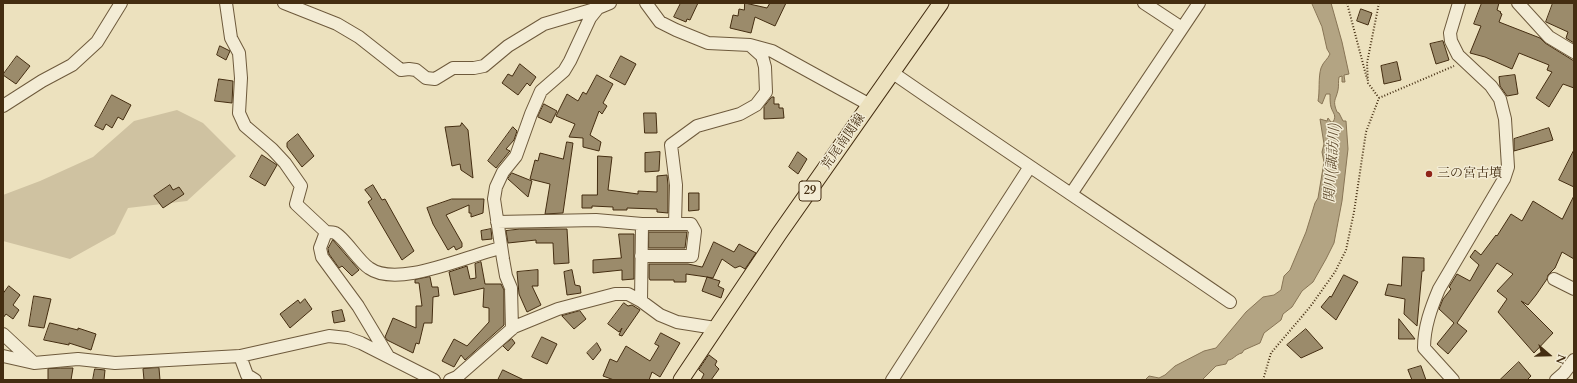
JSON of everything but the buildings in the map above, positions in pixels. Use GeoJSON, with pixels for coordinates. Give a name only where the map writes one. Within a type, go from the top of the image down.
{"type":"FeatureCollection","features":[{"type":"Feature","properties":{"kind":"main road","name":"荒尾南関線"},"geometry":{"type":"LineString","coordinates":[[681,380],[715,328],[941,3]]}},
{"type":"Feature","properties":{"kind":"street"},"geometry":{"type":"LineString","coordinates":[[3,106],[72,64],[97,42],[121,3]]}},
{"type":"Feature","properties":{"kind":"street"},"geometry":{"type":"LineString","coordinates":[[226,3],[231,38],[239,53],[241,78],[239,114],[245,126],[272,149],[285,163],[301,186],[296,204],[326,232],[336,234],[368,268],[381,275],[393,275],[437,268],[487,251],[501,248]]}},
{"type":"Feature","properties":{"kind":"street"},"geometry":{"type":"LineString","coordinates":[[284,3],[337,24],[359,37],[401,70],[416,70],[426,78],[435,79],[453,68],[474,68],[484,66],[508,46],[544,24],[610,3]]}},
{"type":"Feature","properties":{"kind":"street"},"geometry":{"type":"LineString","coordinates":[[646,3],[660,22],[676,30],[708,43],[750,45],[772,51],[870,104]]}},
{"type":"Feature","properties":{"kind":"street"},"geometry":{"type":"LineString","coordinates":[[1144,3],[1182,28]]}},
{"type":"Feature","properties":{"kind":"street"},"geometry":{"type":"LineString","coordinates":[[1071,194],[1199,3]]}},
{"type":"Feature","properties":{"kind":"street"},"geometry":{"type":"LineString","coordinates":[[1453,380],[1424,348],[1424,334],[1432,304],[1439,289],[1504,179],[1508,168],[1505,119],[1500,99],[1491,86],[1458,54],[1451,41],[1450,33],[1459,3]]}},
{"type":"Feature","properties":{"kind":"street"},"geometry":{"type":"LineString","coordinates":[[1518,3],[1549,37],[1559,45],[1574,52]]}},
{"type":"Feature","properties":{"kind":"street"},"geometry":{"type":"LineString","coordinates":[[512,328],[511,288],[506,276],[497,222],[494,200],[496,187],[503,172],[516,156],[531,114],[541,92],[564,71],[570,62],[590,18],[598,8]]}},
{"type":"Feature","properties":{"kind":"street"},"geometry":{"type":"LineString","coordinates":[[675,224],[676,185],[671,145],[697,126],[740,114],[756,105],[766,92],[765,67],[762,56],[750,45]]}},
{"type":"Feature","properties":{"kind":"street"},"geometry":{"type":"LineString","coordinates":[[893,73],[1029,168],[1071,194],[1230,302]]}},
{"type":"Feature","properties":{"kind":"street"},"geometry":{"type":"LineString","coordinates":[[892,380],[1029,168]]}},
{"type":"Feature","properties":{"kind":"street"},"geometry":{"type":"LineString","coordinates":[[497,222],[596,220],[642,224],[691,224],[695,231],[692,256],[641,256]]}},
{"type":"Feature","properties":{"kind":"street"},"geometry":{"type":"LineString","coordinates":[[641,300],[642,224]]}},
{"type":"Feature","properties":{"kind":"street"},"geometry":{"type":"LineString","coordinates":[[326,232],[320,248],[322,257],[358,306],[388,356]]}},
{"type":"Feature","properties":{"kind":"street"},"geometry":{"type":"LineString","coordinates":[[1554,279],[1574,289]]}},
{"type":"Feature","properties":{"kind":"street"},"geometry":{"type":"LineString","coordinates":[[450,380],[458,377],[512,328],[558,309],[615,294],[628,294],[641,300],[660,314],[677,322],[715,328]]}},
{"type":"Feature","properties":{"kind":"street"},"geometry":{"type":"LineString","coordinates":[[3,334],[34,362]]}},
{"type":"Feature","properties":{"kind":"street"},"geometry":{"type":"LineString","coordinates":[[3,356],[34,362],[78,358],[114,363],[240,356],[329,336],[347,338],[361,343],[434,380]]}},
{"type":"Feature","properties":{"kind":"street"},"geometry":{"type":"LineString","coordinates":[[240,356],[247,375],[255,380]]}},
{"type":"Feature","properties":{"kind":"street"},"geometry":{"type":"LineString","coordinates":[[1556,380],[1564,373],[1574,360]]}},
{"type":"Feature","properties":{"kind":"path"},"geometry":{"type":"LineString","coordinates":[[1347,3],[1368,83],[1380,98]]}},
{"type":"Feature","properties":{"kind":"path"},"geometry":{"type":"LineString","coordinates":[[1368,83],[1367,63],[1379,3]]}},
{"type":"Feature","properties":{"kind":"path"},"geometry":{"type":"LineString","coordinates":[[1263,380],[1271,353],[1310,307],[1335,272],[1346,250],[1354,212],[1366,132],[1380,98],[1448,69],[1464,60]]}},
{"type":"Feature","properties":{"kind":"shaded area"},"geometry":{"type":"Polygon","coordinates":[[[177,110],[203,123],[236,156],[187,201],[128,208],[115,234],[70,259],[3,241],[3,195],[40,181],[93,157],[134,121],[177,110]]]}},
{"type":"Feature","properties":{"kind":"water","name":"関川(諏訪川)"},"geometry":{"type":"Polygon","coordinates":[[[1312,3],[1331,3],[1349,74],[1344,75],[1345,82],[1342,82],[1342,76],[1339,77],[1335,102],[1337,112],[1343,121],[1346,121],[1348,149],[1342,201],[1334,243],[1313,282],[1302,291],[1292,307],[1283,314],[1281,320],[1264,333],[1260,343],[1244,350],[1242,353],[1228,360],[1226,364],[1216,366],[1202,380],[1145,380],[1149,376],[1159,378],[1175,366],[1204,351],[1216,348],[1246,312],[1263,297],[1274,295],[1281,290],[1284,276],[1290,270],[1318,198],[1324,162],[1322,152],[1324,144],[1320,119],[1327,121],[1328,118],[1331,122],[1333,122],[1335,118],[1331,106],[1330,94],[1326,94],[1322,104],[1318,101],[1321,68],[1330,54],[1327,49],[1322,27],[1312,3]]]}},
{"type":"Feature","properties":{"kind":"place","name":"三の宮古墳"},"geometry":{"type":"Point","coordinates":[1429,174]}}]}
